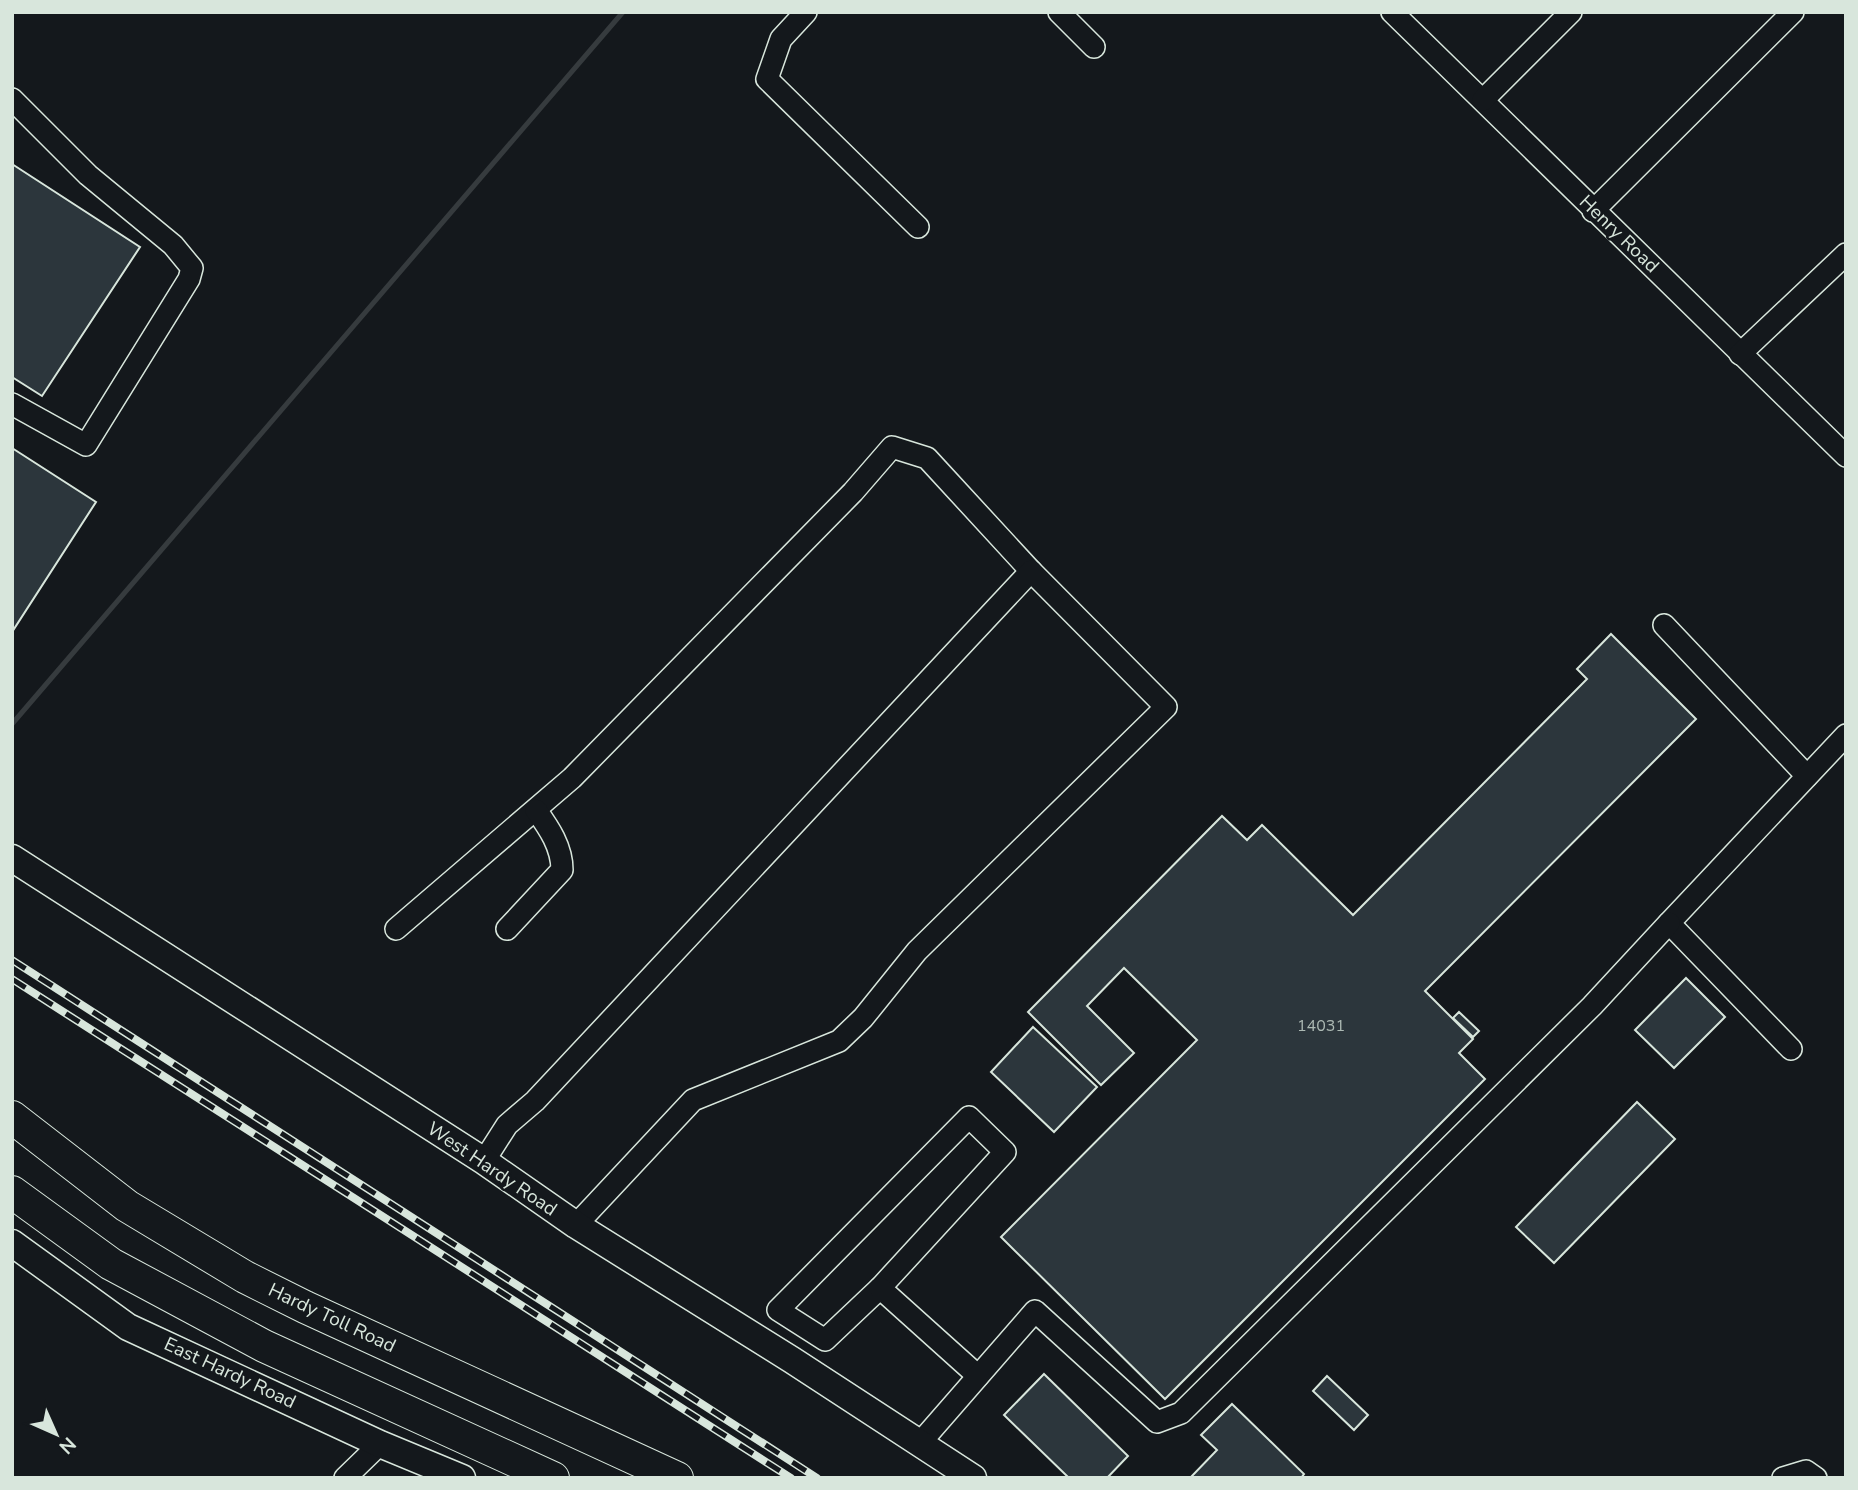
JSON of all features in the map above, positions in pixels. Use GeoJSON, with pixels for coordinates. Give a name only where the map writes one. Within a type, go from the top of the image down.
{"type":"FeatureCollection","features":[{"type":"Feature","properties":{"kind":"highway","name":"Hardy Toll Road"},"geometry":{"type":"LineString","coordinates":[[12,1117],[127,1206],[245,1277],[677,1478]]}},
{"type":"Feature","properties":{"kind":"highway"},"geometry":{"type":"LineString","coordinates":[[12,1192],[111,1264],[264,1346],[554,1478]]}},
{"type":"Feature","properties":{"kind":"main road","name":"West Hardy Road"},"geometry":{"type":"LineString","coordinates":[[12,858],[484,1161],[576,1225],[973,1478]]}},
{"type":"Feature","properties":{"kind":"main road","name":"East Hardy Road"},"geometry":{"type":"LineString","coordinates":[[12,1243],[128,1327],[380,1444],[462,1478]]}},
{"type":"Feature","properties":{"kind":"street"},"geometry":{"type":"LineString","coordinates":[[806,12],[781,39],[768,79],[918,227]]}},
{"type":"Feature","properties":{"kind":"street"},"geometry":{"type":"LineString","coordinates":[[1059,12],[1094,47]]}},
{"type":"Feature","properties":{"kind":"street","name":"Henry Road"},"geometry":{"type":"LineString","coordinates":[[1392,12],[1846,456]]}},
{"type":"Feature","properties":{"kind":"street"},"geometry":{"type":"LineString","coordinates":[[1483,100],[1571,12]]}},
{"type":"Feature","properties":{"kind":"street"},"geometry":{"type":"LineString","coordinates":[[1593,211],[1793,12]]}},
{"type":"Feature","properties":{"kind":"street"},"geometry":{"type":"LineString","coordinates":[[12,99],[88,175],[173,245],[192,268],[189,279],[86,445],[12,404]]}},
{"type":"Feature","properties":{"kind":"street"},"geometry":{"type":"LineString","coordinates":[[1740,354],[1846,254]]}},
{"type":"Feature","properties":{"kind":"street"},"geometry":{"type":"LineString","coordinates":[[396,929],[572,778],[853,492],[892,447],[927,458],[1031,571],[1166,707],[917,951],[863,1018],[839,1041],[693,1100],[576,1225]]}},
{"type":"Feature","properties":{"kind":"street"},"geometry":{"type":"LineString","coordinates":[[484,1161],[507,1125],[535,1101],[1031,571]]}},
{"type":"Feature","properties":{"kind":"street"},"geometry":{"type":"LineString","coordinates":[[1664,625],[1807,776]]}},
{"type":"Feature","properties":{"kind":"street"},"geometry":{"type":"LineString","coordinates":[[920,1443],[1035,1311],[1157,1422],[1181,1413],[1592,1006],[1846,736]]}},
{"type":"Feature","properties":{"kind":"street"},"geometry":{"type":"LineString","coordinates":[[507,929],[562,870],[562,856],[536,810]]}},
{"type":"Feature","properties":{"kind":"street"},"geometry":{"type":"LineString","coordinates":[[1669,923],[1791,1049]]}},
{"type":"Feature","properties":{"kind":"street"},"geometry":{"type":"LineString","coordinates":[[969,1117],[1006,1152],[880,1288],[825,1340],[778,1310],[969,1117]]}},
{"type":"Feature","properties":{"kind":"street"},"geometry":{"type":"LineString","coordinates":[[880,1288],[978,1376]]}},
{"type":"Feature","properties":{"kind":"street"},"geometry":{"type":"LineString","coordinates":[[345,1478],[380,1444]]}},
{"type":"Feature","properties":{"kind":"street"},"geometry":{"type":"LineString","coordinates":[[1783,1478],[1806,1471],[1816,1478]]}},
{"type":"Feature","properties":{"kind":"building"},"geometry":{"type":"Polygon","coordinates":[[[12,164],[140,247],[42,396],[12,377],[12,164]]]}},
{"type":"Feature","properties":{"kind":"building"},"geometry":{"type":"Polygon","coordinates":[[[12,448],[96,502],[12,632],[12,448]]]}},
{"type":"Feature","properties":{"kind":"building"},"geometry":{"type":"Polygon","coordinates":[[[1611,634],[1696,719],[1425,991],[1473,1039],[1459,1053],[1485,1079],[1165,1399],[1001,1237],[1197,1040],[1124,968],[1087,1006],[1134,1053],[1101,1085],[1028,1012],[1222,816],[1247,840],[1262,825],[1353,915],[1587,679],[1577,669],[1611,634]]]}},
{"type":"Feature","properties":{"kind":"building"},"geometry":{"type":"Polygon","coordinates":[[[1686,978],[1725,1017],[1674,1068],[1635,1030],[1686,978]]]}},
{"type":"Feature","properties":{"kind":"building"},"geometry":{"type":"Polygon","coordinates":[[[1459,1012],[1479,1031],[1473,1037],[1453,1018],[1459,1012]]]}},
{"type":"Feature","properties":{"kind":"building"},"geometry":{"type":"Polygon","coordinates":[[[1033,1027],[1097,1087],[1054,1132],[991,1072],[1033,1027]]]}},
{"type":"Feature","properties":{"kind":"building"},"geometry":{"type":"Polygon","coordinates":[[[1637,1102],[1675,1139],[1554,1263],[1516,1227],[1637,1102]]]}},
{"type":"Feature","properties":{"kind":"building"},"geometry":{"type":"Polygon","coordinates":[[[1044,1374],[1128,1456],[1107,1478],[1069,1478],[1004,1415],[1044,1374]]]}},
{"type":"Feature","properties":{"kind":"building"},"geometry":{"type":"Polygon","coordinates":[[[1327,1376],[1368,1415],[1354,1430],[1313,1391],[1327,1376]]]}},
{"type":"Feature","properties":{"kind":"building"},"geometry":{"type":"Polygon","coordinates":[[[1232,1404],[1304,1474],[1301,1478],[1190,1478],[1217,1450],[1201,1435],[1232,1404]]]}},
{"type":"Feature","properties":{"kind":"waterway"},"geometry":{"type":"LineString","coordinates":[[12,724],[623,12]]}},
{"type":"Feature","properties":{"kind":"railway"},"geometry":{"type":"LineString","coordinates":[[12,960],[817,1478]]}},
{"type":"Feature","properties":{"kind":"railway"},"geometry":{"type":"LineString","coordinates":[[12,979],[791,1478]]}}]}
